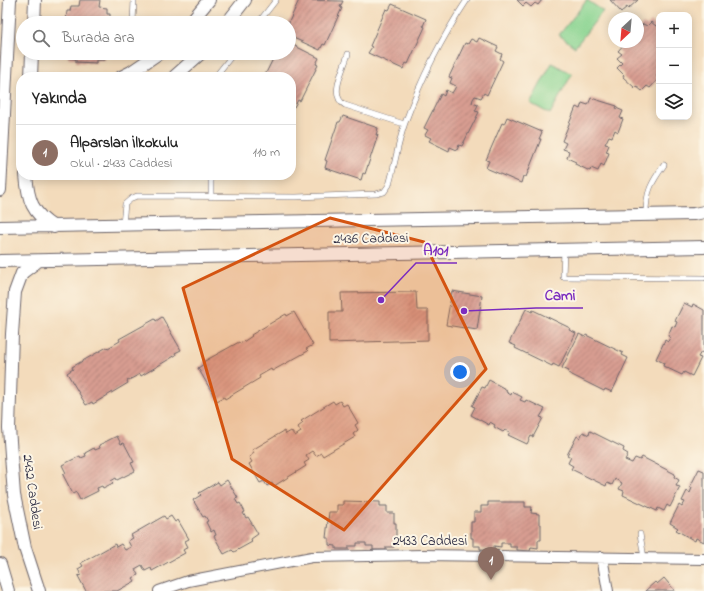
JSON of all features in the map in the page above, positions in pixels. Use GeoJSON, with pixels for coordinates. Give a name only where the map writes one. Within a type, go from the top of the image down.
{"type":"FeatureCollection","features":[{"type":"Feature","properties":{"kind":"street"},"geometry":{"type":"LineString","coordinates":[[0,190],[10,0]]}},
{"type":"Feature","properties":{"kind":"street"},"geometry":{"type":"LineString","coordinates":[[34,16],[35,0]]}},
{"type":"Feature","properties":{"kind":"street"},"geometry":{"type":"LineString","coordinates":[[196,16],[209,0]]}},
{"type":"Feature","properties":{"kind":"street"},"geometry":{"type":"LineString","coordinates":[[233,16],[246,0]]}},
{"type":"Feature","properties":{"kind":"street"},"geometry":{"type":"LineString","coordinates":[[32,60],[32,72]]}},
{"type":"Feature","properties":{"kind":"street"},"geometry":{"type":"LineString","coordinates":[[131,72],[149,60]]}},
{"type":"Feature","properties":{"kind":"street"},"geometry":{"type":"LineString","coordinates":[[180,72],[193,60]]}},
{"type":"Feature","properties":{"kind":"street"},"geometry":{"type":"LineString","coordinates":[[27,180],[31,204],[42,219],[54,227]]}},
{"type":"Feature","properties":{"kind":"street"},"geometry":{"type":"LineString","coordinates":[[699,213],[704,207]]}},
{"type":"Feature","properties":{"kind":"street","name":"2436 Caddesi"},"geometry":{"type":"LineString","coordinates":[[0,227],[699,213]]}},
{"type":"Feature","properties":{"kind":"street","name":"2436 Caddesi"},"geometry":{"type":"LineString","coordinates":[[0,261],[704,247]]}},
{"type":"Feature","properties":{"kind":"street","name":"2432 Caddesi"},"geometry":{"type":"LineString","coordinates":[[38,261],[22,272],[15,292],[9,428],[14,495],[25,548],[39,591]]}},
{"type":"Feature","properties":{"kind":"street","name":"2433 Caddesi"},"geometry":{"type":"LineString","coordinates":[[159,591],[188,581],[312,557],[423,555],[704,559]]}},
{"type":"Feature","properties":{"kind":"street"},"geometry":{"type":"LineString","coordinates":[[602,557],[608,591]]}},
{"type":"Feature","properties":{"kind":"street"},"geometry":{"type":"LineString","coordinates":[[0,564],[8,591]]}},
{"type":"Feature","properties":{"kind":"lane"},"geometry":{"type":"LineString","coordinates":[[133,16],[134,0]]}},
{"type":"Feature","properties":{"kind":"lane"},"geometry":{"type":"LineString","coordinates":[[263,16],[276,0]]}},
{"type":"Feature","properties":{"kind":"lane"},"geometry":{"type":"LineString","coordinates":[[123,225],[124,208],[128,200],[132,198],[296,197],[380,193],[389,185],[404,124],[436,51],[467,0]]}},
{"type":"Feature","properties":{"kind":"lane"},"geometry":{"type":"LineString","coordinates":[[348,54],[336,92],[339,100],[345,105],[404,124]]}},
{"type":"Feature","properties":{"kind":"lane"},"geometry":{"type":"LineString","coordinates":[[219,72],[228,60]]}},
{"type":"Feature","properties":{"kind":"lane"},"geometry":{"type":"LineString","coordinates":[[646,215],[646,198],[656,176],[664,165]]}},
{"type":"Feature","properties":{"kind":"lane"},"geometry":{"type":"LineString","coordinates":[[211,180],[211,197]]}},
{"type":"Feature","properties":{"kind":"lane"},"geometry":{"type":"LineString","coordinates":[[564,250],[563,277],[704,278]]}},
{"type":"Feature","properties":{"kind":"lane"},"geometry":{"type":"LineString","coordinates":[[640,534],[644,558]]}},
{"type":"Feature","properties":{"kind":"highlighted area"},"geometry":{"type":"Polygon","coordinates":[[[330,218],[424,242],[486,369],[344,530],[232,459],[183,288],[330,218]]]}},
{"type":"Feature","properties":{"kind":"green space"},"geometry":{"type":"Polygon","coordinates":[[[587,0],[603,11],[575,47],[559,35],[587,0]]]}},
{"type":"Feature","properties":{"kind":"green space"},"geometry":{"type":"Polygon","coordinates":[[[552,63],[572,74],[550,114],[530,103],[552,63]]]}},
{"type":"Feature","properties":{"kind":"building"},"geometry":{"type":"Polygon","coordinates":[[[80,0],[100,0],[99,7],[107,8],[107,14],[110,14],[110,16],[67,16],[67,11],[70,11],[71,6],[79,6],[80,0]]]}},
{"type":"Feature","properties":{"kind":"building"},"geometry":{"type":"Polygon","coordinates":[[[299,0],[343,1],[340,7],[342,8],[325,45],[323,44],[320,50],[296,39],[296,16],[292,16],[299,0]]]}},
{"type":"Feature","properties":{"kind":"building"},"geometry":{"type":"Polygon","coordinates":[[[517,0],[542,0],[538,5],[535,3],[531,7],[526,3],[523,6],[517,0]]]}},
{"type":"Feature","properties":{"kind":"building"},"geometry":{"type":"Polygon","coordinates":[[[610,0],[638,0],[628,9],[627,7],[621,12],[610,0]]]}},
{"type":"Feature","properties":{"kind":"building"},"geometry":{"type":"Polygon","coordinates":[[[392,4],[426,19],[423,26],[425,27],[408,64],[406,63],[403,69],[368,53],[372,47],[370,46],[386,9],[389,10],[392,4]]]}},
{"type":"Feature","properties":{"kind":"building"},"geometry":{"type":"Polygon","coordinates":[[[651,22],[656,26],[656,81],[650,88],[647,86],[642,91],[636,86],[635,88],[623,77],[624,75],[617,68],[622,63],[617,58],[622,54],[618,51],[621,48],[644,48],[644,24],[647,26],[651,22]]]}},
{"type":"Feature","properties":{"kind":"building"},"geometry":{"type":"Polygon","coordinates":[[[479,38],[498,47],[496,51],[502,54],[500,59],[503,61],[487,95],[484,93],[481,98],[475,96],[473,99],[472,103],[478,105],[475,111],[479,112],[462,146],[459,145],[457,150],[450,147],[449,151],[429,141],[431,138],[425,135],[428,130],[424,128],[441,94],[444,96],[446,90],[452,93],[456,86],[450,83],[452,78],[449,77],[465,43],[468,44],[471,39],[477,42],[479,38]]]}},
{"type":"Feature","properties":{"kind":"building"},"geometry":{"type":"Polygon","coordinates":[[[296,46],[319,58],[316,64],[318,65],[300,101],[298,100],[296,104],[296,72],[266,72],[272,60],[296,60],[296,46]]]}},
{"type":"Feature","properties":{"kind":"building"},"geometry":{"type":"Polygon","coordinates":[[[76,60],[96,60],[96,63],[76,62],[76,60]]]}},
{"type":"Feature","properties":{"kind":"building"},"geometry":{"type":"Polygon","coordinates":[[[591,98],[617,106],[616,108],[623,111],[620,118],[623,119],[618,132],[615,130],[612,137],[609,136],[605,144],[609,145],[606,152],[609,153],[604,166],[601,164],[598,171],[591,168],[590,171],[575,164],[576,162],[567,158],[569,151],[563,149],[566,143],[562,141],[576,107],[580,109],[582,103],[588,105],[591,98]]]}},
{"type":"Feature","properties":{"kind":"building"},"geometry":{"type":"Polygon","coordinates":[[[343,116],[378,128],[376,135],[378,135],[365,174],[363,173],[361,180],[325,168],[327,161],[325,160],[338,122],[340,122],[343,116]]]}},
{"type":"Feature","properties":{"kind":"building"},"geometry":{"type":"Polygon","coordinates":[[[507,117],[542,132],[539,139],[541,139],[526,177],[523,176],[521,183],[486,168],[489,161],[486,160],[502,123],[504,124],[507,117]]]}},
{"type":"Feature","properties":{"kind":"building"},"geometry":{"type":"Polygon","coordinates":[[[452,291],[482,296],[477,330],[446,325],[452,291]]]}},
{"type":"Feature","properties":{"kind":"building"},"geometry":{"type":"Polygon","coordinates":[[[416,292],[417,310],[428,310],[428,340],[329,343],[329,312],[342,312],[341,293],[416,292]]]}},
{"type":"Feature","properties":{"kind":"building"},"geometry":{"type":"Polygon","coordinates":[[[684,303],[692,307],[693,304],[704,310],[704,352],[701,352],[698,357],[701,358],[692,376],[684,372],[682,375],[663,366],[664,363],[656,359],[665,340],[668,342],[670,337],[668,336],[672,326],[675,327],[677,322],[675,321],[684,303]]]}},
{"type":"Feature","properties":{"kind":"building"},"geometry":{"type":"Polygon","coordinates":[[[526,309],[532,312],[533,310],[570,328],[569,330],[576,333],[559,367],[553,364],[552,366],[515,348],[516,346],[509,343],[526,309]]]}},
{"type":"Feature","properties":{"kind":"building"},"geometry":{"type":"Polygon","coordinates":[[[294,312],[313,345],[306,349],[308,351],[272,371],[271,369],[259,376],[260,378],[225,399],[224,397],[217,401],[198,368],[204,364],[203,362],[239,342],[240,344],[252,336],[251,335],[286,314],[287,316],[294,312]]]}},
{"type":"Feature","properties":{"kind":"building"},"geometry":{"type":"Polygon","coordinates":[[[162,317],[181,350],[175,353],[176,355],[141,376],[140,374],[127,381],[128,383],[93,404],[92,402],[86,405],[67,373],[73,369],[72,367],[107,347],[108,348],[120,341],[119,339],[155,319],[156,321],[162,317]]]}},
{"type":"Feature","properties":{"kind":"building"},"geometry":{"type":"Polygon","coordinates":[[[579,334],[585,337],[586,335],[623,353],[622,355],[628,358],[612,392],[605,389],[604,391],[568,373],[569,371],[562,368],[579,334]]]}},
{"type":"Feature","properties":{"kind":"building"},"geometry":{"type":"Polygon","coordinates":[[[489,380],[507,390],[506,392],[511,395],[512,392],[522,397],[520,400],[525,402],[526,400],[545,409],[540,417],[543,418],[533,437],[531,436],[527,444],[508,435],[510,432],[505,430],[503,432],[494,427],[495,425],[490,422],[489,425],[471,415],[475,407],[472,406],[482,387],[485,388],[489,380]]]}},
{"type":"Feature","properties":{"kind":"building"},"geometry":{"type":"Polygon","coordinates":[[[333,401],[335,404],[340,401],[343,406],[347,404],[358,423],[355,425],[358,430],[353,434],[355,437],[323,456],[321,453],[316,456],[312,451],[306,455],[309,460],[304,463],[306,466],[274,486],[272,483],[267,486],[264,481],[260,483],[249,464],[252,462],[249,457],[254,453],[252,450],[284,431],[286,434],[291,431],[295,436],[301,432],[298,427],[303,423],[301,421],[333,401]]]}},
{"type":"Feature","properties":{"kind":"building"},"geometry":{"type":"Polygon","coordinates":[[[590,431],[624,448],[623,451],[628,454],[625,460],[632,463],[635,458],[640,460],[642,457],[675,474],[674,477],[679,480],[676,486],[680,487],[670,507],[667,505],[664,511],[658,508],[657,511],[623,495],[624,491],[619,489],[622,483],[615,479],[612,485],[607,483],[606,486],[571,469],[573,466],[568,463],[571,457],[567,455],[577,436],[580,438],[583,432],[589,435],[590,431]]]}},
{"type":"Feature","properties":{"kind":"building"},"geometry":{"type":"Polygon","coordinates":[[[117,436],[121,444],[124,443],[134,462],[131,463],[135,471],[117,480],[116,478],[111,481],[113,483],[103,488],[102,486],[97,488],[98,491],[80,500],[76,492],[73,494],[63,475],[66,473],[62,465],[80,456],[81,458],[86,456],[85,453],[94,448],[95,450],[100,448],[99,445],[117,436]]]}},
{"type":"Feature","properties":{"kind":"building"},"geometry":{"type":"Polygon","coordinates":[[[699,469],[704,471],[704,542],[696,538],[695,541],[676,530],[678,528],[670,523],[679,505],[682,507],[685,502],[682,501],[687,491],[690,493],[692,488],[690,487],[699,469]]]}},
{"type":"Feature","properties":{"kind":"building"},"geometry":{"type":"Polygon","coordinates":[[[227,480],[238,498],[235,499],[238,504],[240,503],[245,512],[243,513],[246,518],[248,517],[258,534],[251,539],[252,542],[234,552],[232,550],[224,554],[214,536],[216,535],[214,530],[211,532],[206,522],[208,521],[205,516],[203,517],[193,500],[201,495],[199,493],[218,482],[220,485],[227,480]]]}},
{"type":"Feature","properties":{"kind":"building"},"geometry":{"type":"Polygon","coordinates":[[[343,501],[380,502],[380,506],[387,506],[387,513],[394,513],[394,523],[396,523],[396,539],[394,539],[394,547],[386,547],[386,550],[373,550],[373,546],[366,546],[366,543],[357,543],[357,546],[349,546],[349,549],[336,549],[336,546],[329,545],[329,538],[326,538],[329,512],[337,512],[337,505],[343,505],[343,501]]]}},
{"type":"Feature","properties":{"kind":"building"},"geometry":{"type":"Polygon","coordinates":[[[488,502],[525,502],[525,507],[532,507],[531,513],[539,514],[539,524],[541,524],[541,540],[538,540],[538,548],[531,547],[530,551],[517,550],[517,547],[510,547],[510,543],[501,543],[501,547],[494,546],[494,550],[480,549],[480,546],[473,546],[473,538],[471,538],[471,522],[474,522],[474,512],[481,512],[481,506],[488,506],[488,502]]]}},
{"type":"Feature","properties":{"kind":"building"},"geometry":{"type":"Polygon","coordinates":[[[164,516],[166,519],[171,516],[175,522],[178,520],[189,539],[185,541],[188,547],[183,550],[185,553],[152,571],[151,568],[145,571],[142,565],[135,569],[138,575],[133,578],[135,581],[117,591],[86,591],[78,576],[81,575],[78,569],[83,566],[81,563],[115,544],[116,547],[121,544],[125,550],[131,547],[128,541],[133,538],[131,535],[164,516]]]}},
{"type":"Feature","properties":{"kind":"building"},"geometry":{"type":"Polygon","coordinates":[[[664,578],[675,591],[645,591],[655,582],[657,584],[664,578]]]}},
{"type":"Feature","properties":{"kind":"place","name":"A101"},"geometry":{"type":"Point","coordinates":[381,300]}},
{"type":"Feature","properties":{"kind":"place","name":"Cami"},"geometry":{"type":"Point","coordinates":[464,311]}},
{"type":"Feature","properties":{"kind":"place","name":"Alparslan İlkokulu"},"geometry":{"type":"Point","coordinates":[491,580]}}]}
